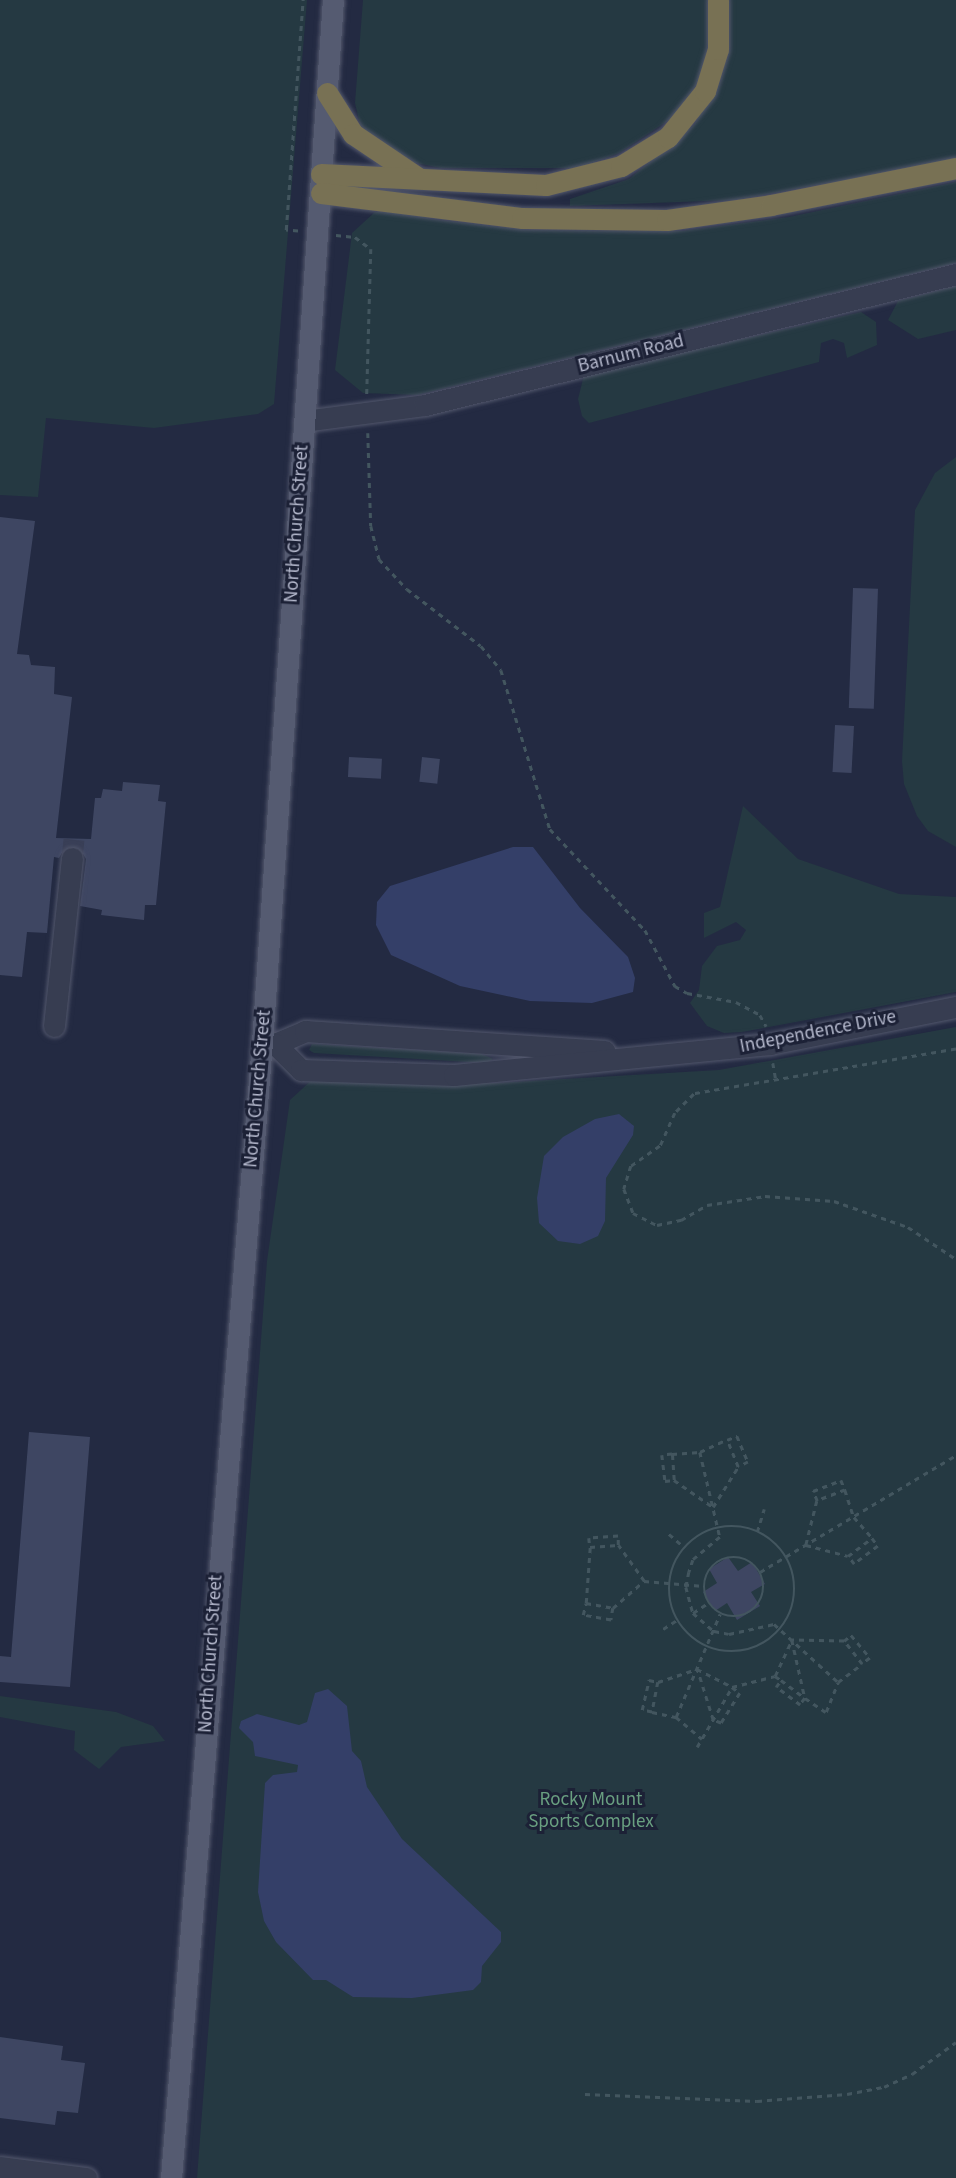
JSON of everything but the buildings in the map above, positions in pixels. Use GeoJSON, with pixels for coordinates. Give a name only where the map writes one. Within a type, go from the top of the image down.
{"type":"FeatureCollection","features":[{"type":"Feature","properties":{"kind":"highway"},"geometry":{"type":"LineString","coordinates":[[321,184],[421,180],[547,185],[621,166],[652,149],[681,124],[705,91],[718,49],[718,0]]}},
{"type":"Feature","properties":{"kind":"highway"},"geometry":{"type":"LineString","coordinates":[[327,93],[353,134],[421,180]]}},
{"type":"Feature","properties":{"kind":"highway"},"geometry":{"type":"LineString","coordinates":[[321,184],[522,218],[667,220],[771,205],[956,168]]}},
{"type":"Feature","properties":{"kind":"main road","name":"North Church Street"},"geometry":{"type":"LineString","coordinates":[[170,2178],[269,1043],[304,421],[333,0]]}},
{"type":"Feature","properties":{"kind":"street","name":"Barnum Road"},"geometry":{"type":"LineString","coordinates":[[304,421],[425,405],[956,274]]}},
{"type":"Feature","properties":{"kind":"street"},"geometry":{"type":"LineString","coordinates":[[54,1027],[72,858]]}},
{"type":"Feature","properties":{"kind":"street","name":"Independence Drive"},"geometry":{"type":"LineString","coordinates":[[679,1055],[770,1044],[956,1007]]}},
{"type":"Feature","properties":{"kind":"street"},"geometry":{"type":"LineString","coordinates":[[269,1043],[304,1031],[679,1055]]}},
{"type":"Feature","properties":{"kind":"street"},"geometry":{"type":"LineString","coordinates":[[269,1043],[301,1070],[454,1075],[679,1055]]}},
{"type":"Feature","properties":{"kind":"street"},"geometry":{"type":"LineString","coordinates":[[0,2167],[86,2178]]}},
{"type":"Feature","properties":{"kind":"path"},"geometry":{"type":"LineString","coordinates":[[286,230],[303,0]]}},
{"type":"Feature","properties":{"kind":"path"},"geometry":{"type":"LineString","coordinates":[[355,237],[368,245],[373,255],[367,391]]}},
{"type":"Feature","properties":{"kind":"path"},"geometry":{"type":"LineString","coordinates":[[368,432],[370,526],[379,559],[407,589],[481,646],[501,670],[550,829],[645,930],[675,986],[687,993],[736,1002],[760,1014],[765,1025]]}},
{"type":"Feature","properties":{"kind":"path"},"geometry":{"type":"LineString","coordinates":[[956,1049],[687,1098],[675,1113],[663,1141],[631,1167],[624,1189],[633,1213],[657,1225],[681,1220],[707,1206],[765,1196],[834,1201],[908,1227],[956,1259]]}},
{"type":"Feature","properties":{"kind":"path"},"geometry":{"type":"LineString","coordinates":[[773,1061],[776,1080]]}},
{"type":"Feature","properties":{"kind":"path"},"geometry":{"type":"LineString","coordinates":[[737,1436],[748,1462],[738,1467],[713,1507],[674,1480],[665,1481],[662,1455],[700,1452],[737,1436]]}},
{"type":"Feature","properties":{"kind":"path"},"geometry":{"type":"LineString","coordinates":[[727,1440],[738,1467]]}},
{"type":"Feature","properties":{"kind":"path"},"geometry":{"type":"LineString","coordinates":[[700,1452],[718,1529],[718,1542],[693,1560],[688,1585],[693,1613],[714,1631],[743,1634],[766,1623],[780,1629],[838,1682]]}},
{"type":"Feature","properties":{"kind":"path"},"geometry":{"type":"LineString","coordinates":[[672,1454],[674,1480]]}},
{"type":"Feature","properties":{"kind":"path"},"geometry":{"type":"LineString","coordinates":[[760,1572],[956,1455]]}},
{"type":"Feature","properties":{"kind":"path"},"geometry":{"type":"LineString","coordinates":[[841,1480],[854,1517],[878,1546],[854,1564],[848,1556],[806,1545],[817,1501],[813,1491],[841,1480]]}},
{"type":"Feature","properties":{"kind":"path"},"geometry":{"type":"LineString","coordinates":[[817,1501],[845,1490]]}},
{"type":"Feature","properties":{"kind":"path"},"geometry":{"type":"LineString","coordinates":[[757,1532],[764,1509]]}},
{"type":"Feature","properties":{"kind":"path"},"geometry":{"type":"LineString","coordinates":[[746,1527],[757,1532],[786,1557],[796,1595],[780,1629],[753,1649],[731,1653],[706,1647],[677,1620],[669,1596],[670,1583],[685,1548],[718,1529],[746,1527]]}},
{"type":"Feature","properties":{"kind":"path"},"geometry":{"type":"LineString","coordinates":[[669,1534],[685,1548]]}},
{"type":"Feature","properties":{"kind":"path"},"geometry":{"type":"LineString","coordinates":[[644,1581],[618,1545],[618,1536],[589,1538],[583,1615],[611,1620],[613,1608],[644,1581],[704,1586]]}},
{"type":"Feature","properties":{"kind":"path"},"geometry":{"type":"LineString","coordinates":[[848,1556],[872,1538]]}},
{"type":"Feature","properties":{"kind":"path"},"geometry":{"type":"LineString","coordinates":[[590,1547],[618,1545]]}},
{"type":"Feature","properties":{"kind":"path"},"geometry":{"type":"LineString","coordinates":[[724,1559],[749,1561],[760,1572],[764,1592],[750,1613],[741,1617],[720,1614],[708,1603],[704,1586],[708,1573],[724,1559]]}},
{"type":"Feature","properties":{"kind":"path"},"geometry":{"type":"LineString","coordinates":[[586,1603],[613,1608]]}},
{"type":"Feature","properties":{"kind":"path"},"geometry":{"type":"LineString","coordinates":[[693,1613],[708,1603]]}},
{"type":"Feature","properties":{"kind":"path"},"geometry":{"type":"LineString","coordinates":[[676,1717],[720,1614]]}},
{"type":"Feature","properties":{"kind":"path"},"geometry":{"type":"LineString","coordinates":[[663,1629],[677,1620]]}},
{"type":"Feature","properties":{"kind":"path"},"geometry":{"type":"LineString","coordinates":[[697,1746],[732,1686],[775,1676],[826,1712],[838,1682],[870,1658],[851,1635],[844,1641],[792,1640]]}},
{"type":"Feature","properties":{"kind":"path"},"geometry":{"type":"LineString","coordinates":[[775,1676],[792,1640]]}},
{"type":"Feature","properties":{"kind":"path"},"geometry":{"type":"LineString","coordinates":[[781,1680],[776,1687],[800,1705],[805,1698],[792,1640]]}},
{"type":"Feature","properties":{"kind":"path"},"geometry":{"type":"LineString","coordinates":[[844,1641],[862,1664]]}},
{"type":"Feature","properties":{"kind":"path"},"geometry":{"type":"LineString","coordinates":[[697,1669],[713,1720]]}},
{"type":"Feature","properties":{"kind":"path"},"geometry":{"type":"LineString","coordinates":[[702,1739],[676,1717],[642,1710],[649,1680],[658,1682],[697,1669],[732,1686],[740,1692],[721,1723],[713,1720]]}},
{"type":"Feature","properties":{"kind":"path"},"geometry":{"type":"LineString","coordinates":[[652,1712],[658,1682]]}},
{"type":"Feature","properties":{"kind":"path"},"geometry":{"type":"LineString","coordinates":[[585,2094],[757,2101],[847,2094],[884,2087],[912,2074],[956,2042]]}},
{"type":"Feature","properties":{"kind":"green space"},"geometry":{"type":"Polygon","coordinates":[[[0,0],[307,0],[274,404],[258,414],[154,428],[46,418],[38,497],[0,495],[0,0]]]}},
{"type":"Feature","properties":{"kind":"green space"},"geometry":{"type":"Polygon","coordinates":[[[363,0],[708,0],[711,21],[704,69],[695,90],[672,118],[619,153],[578,168],[441,168],[406,161],[361,128],[355,103],[363,0]]]}},
{"type":"Feature","properties":{"kind":"green space"},"geometry":{"type":"Polygon","coordinates":[[[727,0],[956,0],[956,160],[735,200],[570,206],[570,199],[629,179],[694,125],[722,74],[729,45],[727,0]]]}},
{"type":"Feature","properties":{"kind":"green space"},"geometry":{"type":"Polygon","coordinates":[[[956,182],[956,263],[417,395],[363,393],[335,370],[352,233],[375,212],[410,212],[430,219],[529,230],[682,231],[789,217],[956,182]]]}},
{"type":"Feature","properties":{"kind":"green space"},"geometry":{"type":"Polygon","coordinates":[[[956,286],[956,330],[918,339],[888,320],[898,301],[956,286]]]}},
{"type":"Feature","properties":{"kind":"green space"},"geometry":{"type":"Polygon","coordinates":[[[861,312],[876,322],[877,345],[847,358],[844,343],[833,339],[821,343],[819,362],[589,423],[582,416],[578,399],[584,375],[861,312]]]}},
{"type":"Feature","properties":{"kind":"green space"},"geometry":{"type":"Polygon","coordinates":[[[956,457],[956,847],[928,831],[917,816],[904,784],[902,761],[915,510],[935,473],[956,457]]]}},
{"type":"Feature","properties":{"kind":"green space"},"geometry":{"type":"Polygon","coordinates":[[[743,806],[798,859],[899,894],[956,897],[956,992],[742,1032],[724,1033],[707,1026],[690,1003],[699,990],[702,966],[717,946],[740,940],[746,930],[736,922],[704,938],[704,913],[720,907],[743,806]]]}},
{"type":"Feature","properties":{"kind":"green space","name":"Rocky Mount Sports Complex"},"geometry":{"type":"Polygon","coordinates":[[[956,1027],[956,2178],[197,2178],[267,1261],[290,1100],[314,1078],[496,1083],[719,1070],[956,1027]]]}},
{"type":"Feature","properties":{"kind":"green space"},"geometry":{"type":"Polygon","coordinates":[[[312,1044],[482,1054],[493,1059],[486,1063],[314,1053],[309,1050],[312,1044]]]}},
{"type":"Feature","properties":{"kind":"green space"},"geometry":{"type":"Polygon","coordinates":[[[0,1696],[116,1712],[153,1726],[165,1741],[121,1747],[99,1769],[74,1750],[75,1731],[0,1717],[0,1696]]]}},
{"type":"Feature","properties":{"kind":"water"},"geometry":{"type":"Polygon","coordinates":[[[513,847],[533,847],[580,908],[628,957],[635,978],[633,992],[592,1003],[530,1001],[460,986],[391,955],[376,925],[377,902],[390,886],[513,847]]]}},
{"type":"Feature","properties":{"kind":"water"},"geometry":{"type":"Polygon","coordinates":[[[619,1114],[634,1126],[633,1135],[606,1178],[605,1221],[598,1236],[580,1244],[558,1241],[539,1223],[537,1198],[544,1156],[563,1137],[595,1119],[619,1114]]]}},
{"type":"Feature","properties":{"kind":"water"},"geometry":{"type":"Polygon","coordinates":[[[328,1689],[347,1706],[352,1751],[361,1761],[367,1787],[402,1839],[501,1932],[501,1942],[482,1966],[481,1982],[473,1990],[412,1998],[353,1997],[326,1980],[313,1980],[276,1942],[264,1921],[258,1892],[265,1783],[273,1775],[297,1772],[298,1765],[255,1756],[253,1742],[239,1728],[241,1721],[257,1714],[299,1725],[307,1722],[315,1693],[328,1689]]]}},
{"type":"Feature","properties":{"kind":"tunnel"},"geometry":{"type":"LineString","coordinates":[[72,858],[74,839]]}}]}
